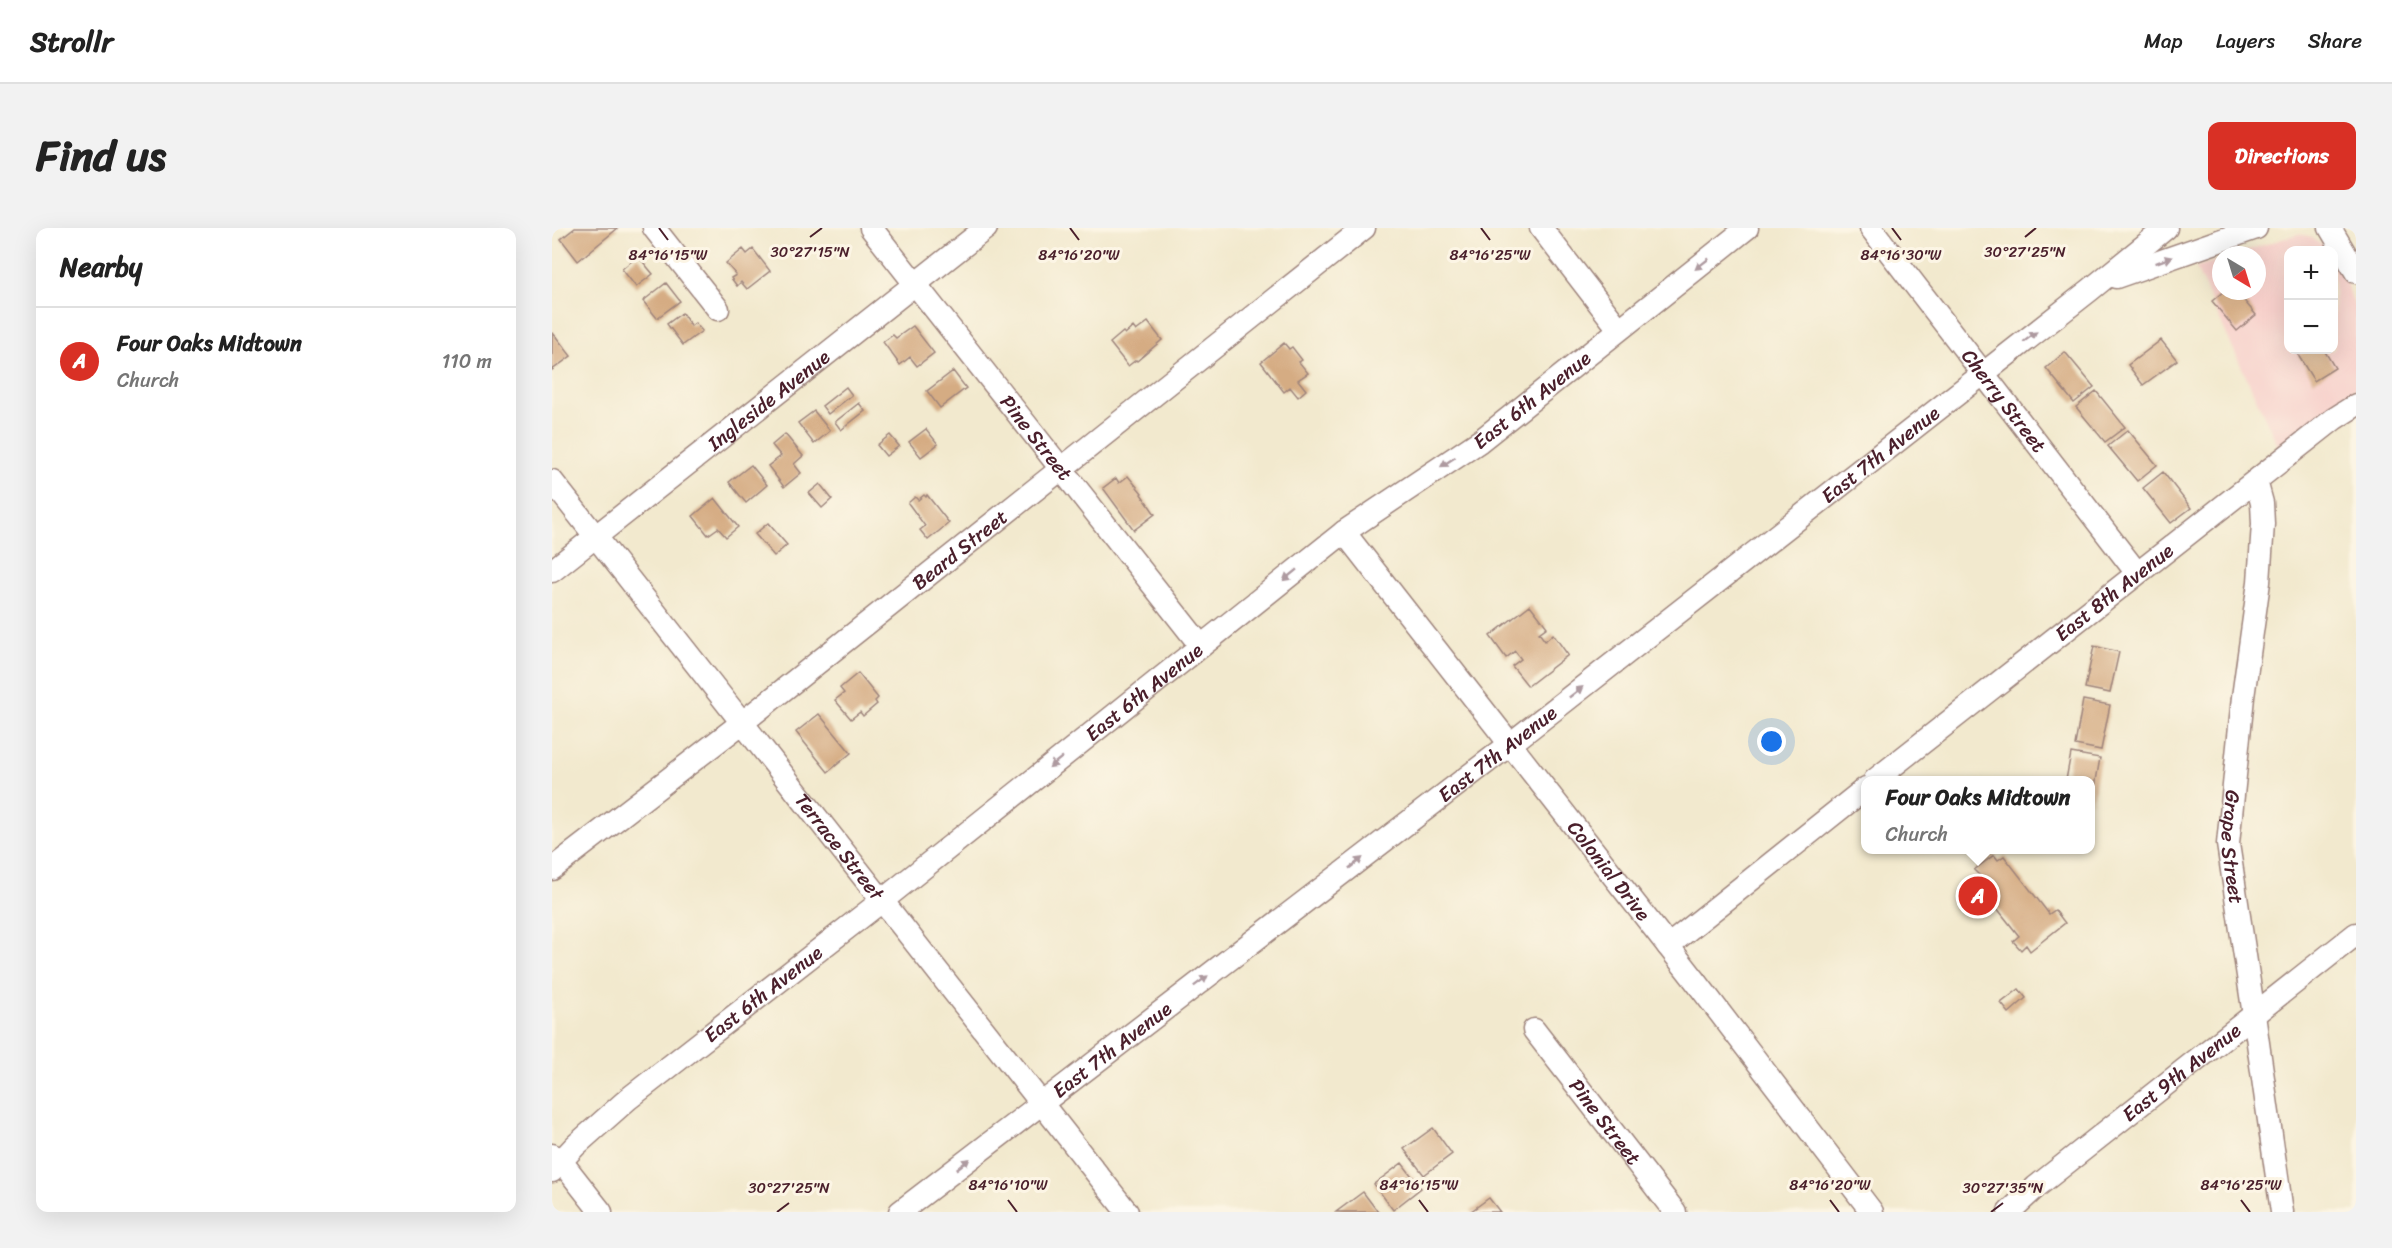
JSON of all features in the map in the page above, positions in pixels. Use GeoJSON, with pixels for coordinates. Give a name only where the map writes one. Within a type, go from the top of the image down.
{"type":"FeatureCollection","features":[{"type":"Feature","properties":{"kind":"street"},"geometry":{"type":"LineString","coordinates":[[654,228],[718,309]]}},
{"type":"Feature","properties":{"kind":"street","name":"Pine Street"},"geometry":{"type":"LineString","coordinates":[[871,228],[1201,646]]}},
{"type":"Feature","properties":{"kind":"street","name":"Ingleside Avenue"},"geometry":{"type":"LineString","coordinates":[[552,571],[986,228]]}},
{"type":"Feature","properties":{"kind":"street","name":"Beard Street"},"geometry":{"type":"LineString","coordinates":[[552,869],[742,722],[1364,228]]}},
{"type":"Feature","properties":{"kind":"street"},"geometry":{"type":"LineString","coordinates":[[1541,228],[1619,329]]}},
{"type":"Feature","properties":{"kind":"street","name":"East 6th Avenue"},"geometry":{"type":"LineString","coordinates":[[555,1162],[628,1099],[883,900],[1344,532],[1480,441],[1747,228]]}},
{"type":"Feature","properties":{"kind":"street","name":"Cherry Street"},"geometry":{"type":"LineString","coordinates":[[1871,228],[2137,573]]}},
{"type":"Feature","properties":{"kind":"street","name":"East 7th Avenue"},"geometry":{"type":"LineString","coordinates":[[900,1212],[1509,745],[2166,228]]}},
{"type":"Feature","properties":{"kind":"street","name":"East 7th Avenue"},"geometry":{"type":"LineString","coordinates":[[2090,290],[2119,276],[2256,228]]}},
{"type":"Feature","properties":{"kind":"street"},"geometry":{"type":"LineString","coordinates":[[2330,228],[2356,272]]}},
{"type":"Feature","properties":{"kind":"street","name":"East 8th Avenue"},"geometry":{"type":"LineString","coordinates":[[1880,776],[2137,573],[2356,405]]}},
{"type":"Feature","properties":{"kind":"street","name":"Terrace Street"},"geometry":{"type":"LineString","coordinates":[[552,480],[1127,1212]]}},
{"type":"Feature","properties":{"kind":"street","name":"Grape Street"},"geometry":{"type":"LineString","coordinates":[[2256,481],[2262,503],[2263,524],[2259,582],[2228,844],[2282,1212]]}},
{"type":"Feature","properties":{"kind":"street","name":"Colonial Drive"},"geometry":{"type":"LineString","coordinates":[[1344,532],[1668,945],[1872,1212]]}},
{"type":"Feature","properties":{"kind":"street"},"geometry":{"type":"LineString","coordinates":[[1668,945],[1861,792]]}},
{"type":"Feature","properties":{"kind":"street","name":"East 9th Avenue"},"geometry":{"type":"LineString","coordinates":[[2009,1212],[2036,1187],[2356,934]]}},
{"type":"Feature","properties":{"kind":"street","name":"Pine Street"},"geometry":{"type":"LineString","coordinates":[[1534,1030],[1675,1212]]}},
{"type":"Feature","properties":{"kind":"street"},"geometry":{"type":"LineString","coordinates":[[555,1162],[601,1212]]}},
{"type":"Feature","properties":{"kind":"shaded area"},"geometry":{"type":"Polygon","coordinates":[[[2298,234],[2312,237],[2321,244],[2327,241],[2330,246],[2284,246],[2284,354],[2338,354],[2338,260],[2356,310],[2356,388],[2279,448],[2196,268],[2212,262],[2212,300],[2266,300],[2266,246],[2261,246],[2298,234]]]}},
{"type":"Feature","properties":{"kind":"building"},"geometry":{"type":"Polygon","coordinates":[[[575,228],[618,228],[578,261],[561,239],[575,228]]]}},
{"type":"Feature","properties":{"kind":"building"},"geometry":{"type":"Polygon","coordinates":[[[743,249],[747,254],[753,249],[770,271],[747,289],[741,282],[737,286],[731,278],[736,275],[726,263],[743,249]]]}},
{"type":"Feature","properties":{"kind":"building"},"geometry":{"type":"Polygon","coordinates":[[[638,256],[653,274],[636,287],[622,269],[638,256]]]}},
{"type":"Feature","properties":{"kind":"building"},"geometry":{"type":"Polygon","coordinates":[[[666,283],[680,301],[657,318],[643,301],[666,283]]]}},
{"type":"Feature","properties":{"kind":"building"},"geometry":{"type":"Polygon","coordinates":[[[2244,300],[2256,315],[2237,331],[2212,301],[2244,300]]]}},
{"type":"Feature","properties":{"kind":"building"},"geometry":{"type":"Polygon","coordinates":[[[682,313],[691,326],[695,323],[702,331],[683,345],[667,324],[682,313]]]}},
{"type":"Feature","properties":{"kind":"building"},"geometry":{"type":"Polygon","coordinates":[[[1148,322],[1162,340],[1128,366],[1110,343],[1123,332],[1125,334],[1133,327],[1136,331],[1148,322]]]}},
{"type":"Feature","properties":{"kind":"building"},"geometry":{"type":"Polygon","coordinates":[[[913,326],[934,353],[917,366],[910,357],[900,365],[883,342],[893,335],[896,338],[913,326]]]}},
{"type":"Feature","properties":{"kind":"building"},"geometry":{"type":"Polygon","coordinates":[[[552,334],[571,356],[552,370],[552,334]]]}},
{"type":"Feature","properties":{"kind":"building"},"geometry":{"type":"Polygon","coordinates":[[[2161,340],[2177,360],[2143,385],[2128,365],[2161,340]]]}},
{"type":"Feature","properties":{"kind":"building"},"geometry":{"type":"Polygon","coordinates":[[[1284,343],[1289,349],[1292,347],[1302,360],[1299,362],[1308,373],[1298,380],[1306,390],[1298,397],[1290,387],[1284,392],[1261,362],[1284,343]]]}},
{"type":"Feature","properties":{"kind":"building"},"geometry":{"type":"Polygon","coordinates":[[[2065,352],[2094,387],[2074,403],[2046,368],[2065,352]]]}},
{"type":"Feature","properties":{"kind":"building"},"geometry":{"type":"Polygon","coordinates":[[[2326,354],[2335,368],[2314,381],[2298,355],[2326,354]]]}},
{"type":"Feature","properties":{"kind":"building"},"geometry":{"type":"Polygon","coordinates":[[[953,371],[966,388],[940,408],[927,391],[953,371]]]}},
{"type":"Feature","properties":{"kind":"building"},"geometry":{"type":"Polygon","coordinates":[[[846,387],[852,395],[828,414],[822,406],[846,387]]]}},
{"type":"Feature","properties":{"kind":"building"},"geometry":{"type":"Polygon","coordinates":[[[2096,391],[2125,427],[2105,442],[2076,407],[2096,391]]]}},
{"type":"Feature","properties":{"kind":"building"},"geometry":{"type":"Polygon","coordinates":[[[859,403],[865,411],[841,430],[835,422],[859,403]]]}},
{"type":"Feature","properties":{"kind":"building"},"geometry":{"type":"Polygon","coordinates":[[[814,411],[830,431],[814,444],[798,423],[814,411]]]}},
{"type":"Feature","properties":{"kind":"building"},"geometry":{"type":"Polygon","coordinates":[[[926,429],[938,444],[921,457],[909,442],[926,429]]]}},
{"type":"Feature","properties":{"kind":"building"},"geometry":{"type":"Polygon","coordinates":[[[2128,430],[2157,465],[2137,481],[2108,446],[2128,430]]]}},
{"type":"Feature","properties":{"kind":"building"},"geometry":{"type":"Polygon","coordinates":[[[785,434],[803,456],[794,464],[801,473],[784,487],[768,466],[781,456],[772,445],[785,434]]]}},
{"type":"Feature","properties":{"kind":"building"},"geometry":{"type":"Polygon","coordinates":[[[890,435],[899,446],[886,456],[877,445],[890,435]]]}},
{"type":"Feature","properties":{"kind":"building"},"geometry":{"type":"Polygon","coordinates":[[[751,465],[767,485],[746,503],[729,482],[751,465]]]}},
{"type":"Feature","properties":{"kind":"building"},"geometry":{"type":"Polygon","coordinates":[[[2163,472],[2191,508],[2171,523],[2143,488],[2163,472]]]}},
{"type":"Feature","properties":{"kind":"building"},"geometry":{"type":"Polygon","coordinates":[[[1128,476],[1155,514],[1134,530],[1103,488],[1116,478],[1119,483],[1128,476]]]}},
{"type":"Feature","properties":{"kind":"building"},"geometry":{"type":"Polygon","coordinates":[[[820,484],[832,499],[822,508],[809,493],[820,484]]]}},
{"type":"Feature","properties":{"kind":"building"},"geometry":{"type":"Polygon","coordinates":[[[924,495],[926,497],[927,495],[949,523],[928,540],[920,530],[925,526],[908,503],[915,497],[918,500],[924,495]]]}},
{"type":"Feature","properties":{"kind":"building"},"geometry":{"type":"Polygon","coordinates":[[[715,498],[738,527],[726,537],[718,528],[708,535],[693,516],[715,498]]]}},
{"type":"Feature","properties":{"kind":"building"},"geometry":{"type":"Polygon","coordinates":[[[768,523],[787,545],[774,556],[755,534],[768,523]]]}},
{"type":"Feature","properties":{"kind":"building"},"geometry":{"type":"Polygon","coordinates":[[[1530,605],[1547,627],[1539,633],[1545,641],[1553,634],[1568,655],[1528,686],[1512,666],[1521,659],[1515,651],[1506,658],[1490,636],[1530,605]]]}},
{"type":"Feature","properties":{"kind":"building"},"geometry":{"type":"Polygon","coordinates":[[[2094,646],[2119,652],[2110,693],[2085,688],[2094,646]]]}},
{"type":"Feature","properties":{"kind":"building"},"geometry":{"type":"Polygon","coordinates":[[[858,673],[878,698],[875,701],[877,704],[863,716],[860,712],[851,719],[835,700],[844,693],[840,688],[858,673]]]}},
{"type":"Feature","properties":{"kind":"building"},"geometry":{"type":"Polygon","coordinates":[[[2083,700],[2110,705],[2101,750],[2075,745],[2083,700]]]}},
{"type":"Feature","properties":{"kind":"building"},"geometry":{"type":"Polygon","coordinates":[[[819,714],[851,753],[828,772],[796,732],[819,714]]]}},
{"type":"Feature","properties":{"kind":"building"},"geometry":{"type":"Polygon","coordinates":[[[2071,753],[2100,758],[2095,787],[2095,776],[2067,776],[2071,753]]]}},
{"type":"Feature","properties":{"kind":"building"},"geometry":{"type":"Polygon","coordinates":[[[1994,855],[1998,860],[2004,856],[2049,914],[2055,910],[2065,923],[2030,951],[2026,945],[2021,950],[2013,941],[2019,936],[1974,879],[1979,875],[1974,870],[1994,855]]]}},
{"type":"Feature","properties":{"kind":"building"},"geometry":{"type":"Polygon","coordinates":[[[2019,989],[2026,998],[2009,1013],[2001,1003],[2019,989]]]}},
{"type":"Feature","properties":{"kind":"building"},"geometry":{"type":"Polygon","coordinates":[[[1433,1128],[1452,1154],[1424,1175],[1404,1149],[1433,1128]]]}},
{"type":"Feature","properties":{"kind":"building"},"geometry":{"type":"Polygon","coordinates":[[[1402,1163],[1421,1188],[1393,1210],[1374,1184],[1402,1163]]]}},
{"type":"Feature","properties":{"kind":"building"},"geometry":{"type":"Polygon","coordinates":[[[1363,1192],[1378,1212],[1336,1212],[1363,1192]]]}},
{"type":"Feature","properties":{"kind":"building"},"geometry":{"type":"Polygon","coordinates":[[[1489,1198],[1500,1212],[1470,1212],[1489,1198]]]}},
{"type":"Feature","properties":{"kind":"place","name":"Four Oaks Midtown"},"geometry":{"type":"Point","coordinates":[1978,896]}}]}
